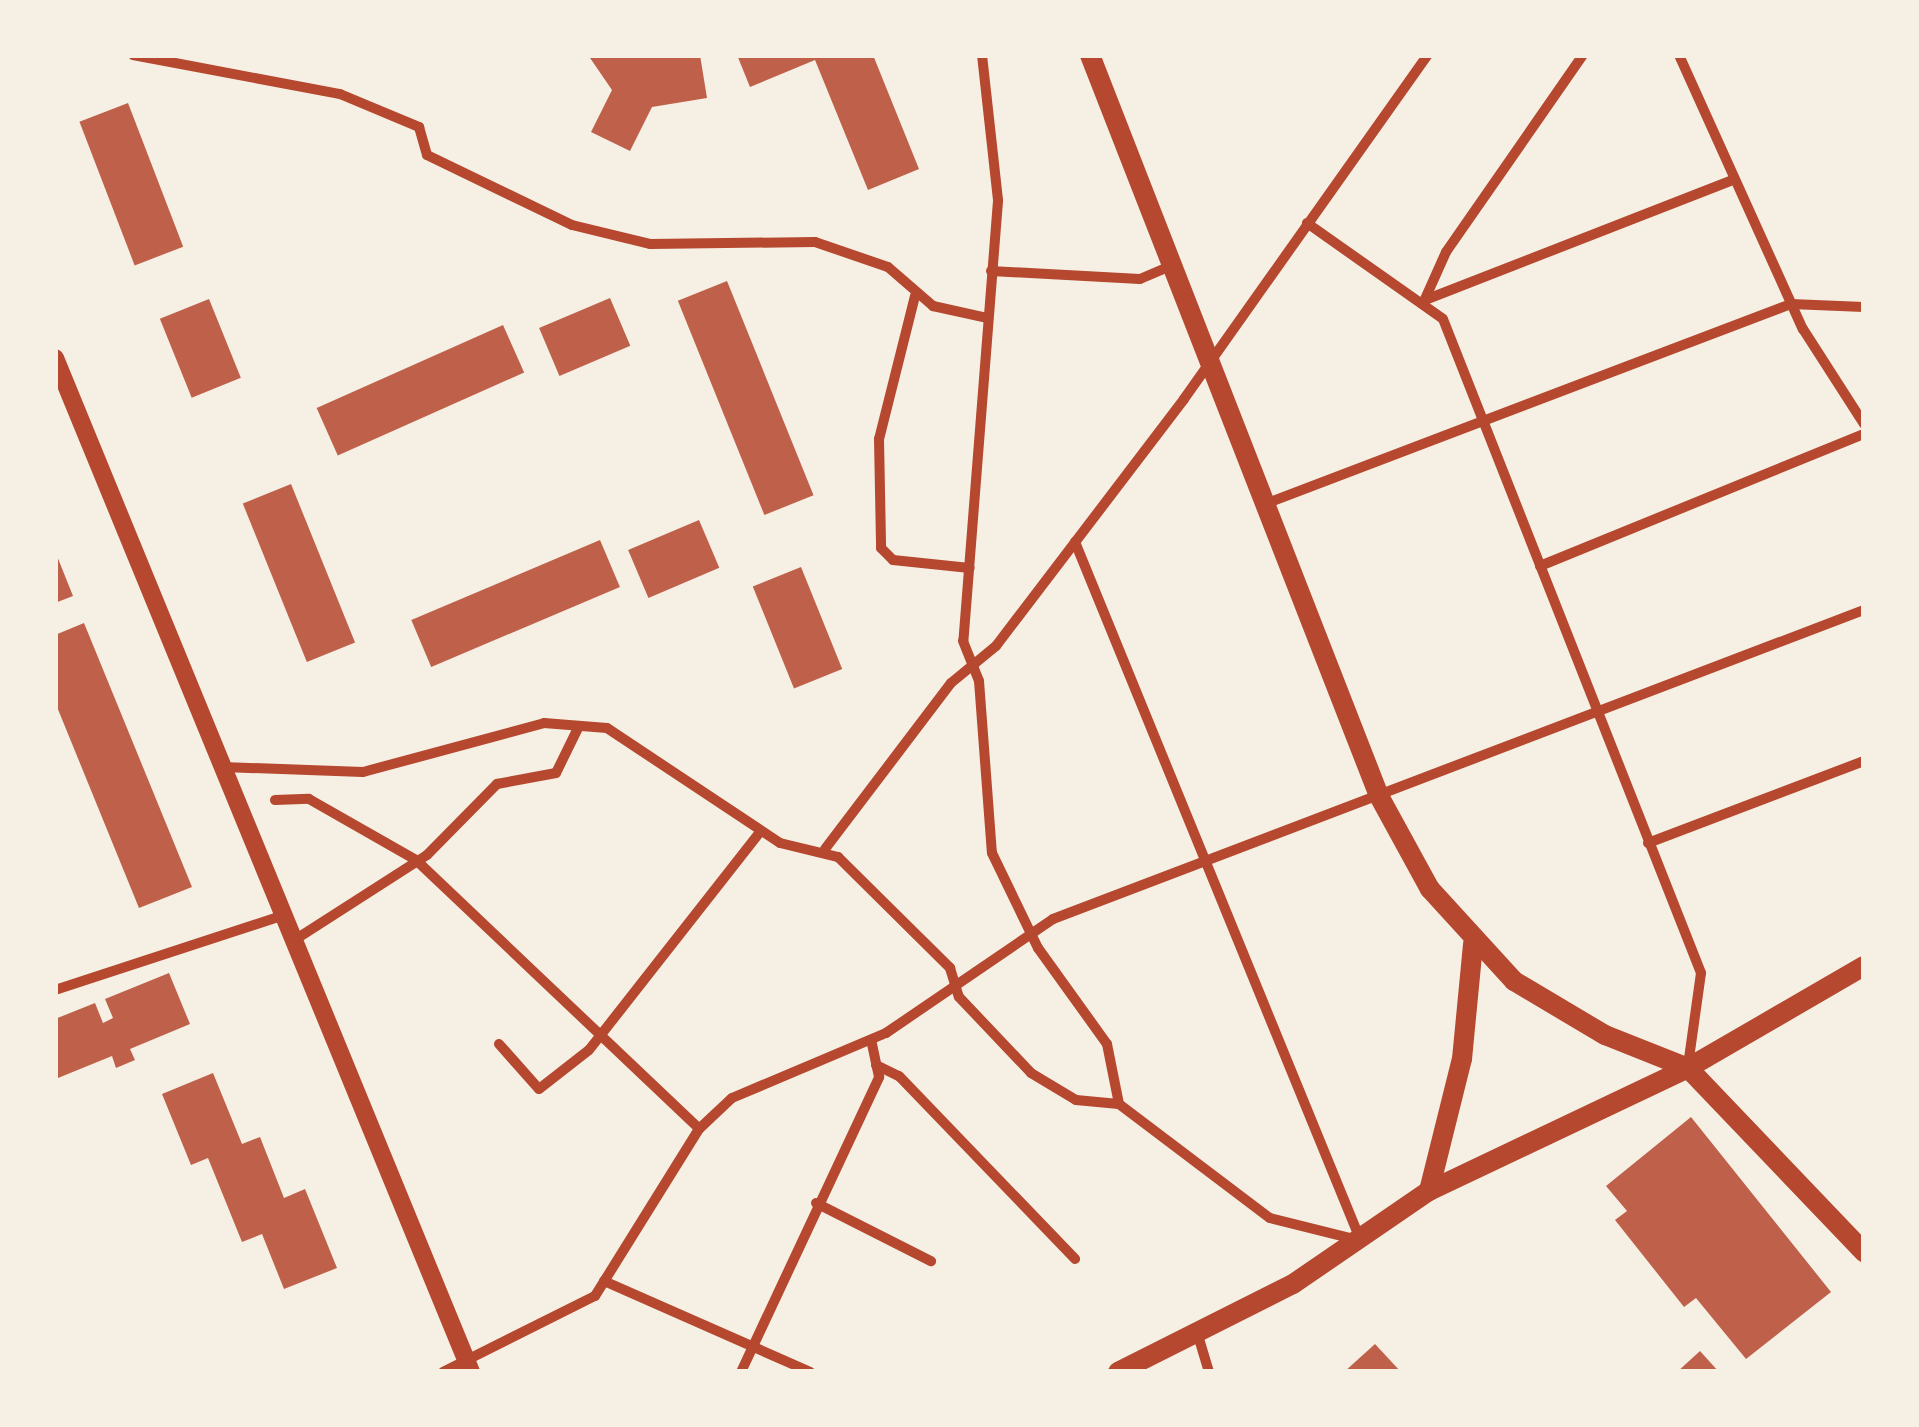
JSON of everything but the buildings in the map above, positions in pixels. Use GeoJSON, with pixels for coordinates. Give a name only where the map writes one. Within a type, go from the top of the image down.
{"type":"FeatureCollection","features":[{"type":"Feature","properties":{"kind":"main road"},"geometry":{"type":"LineString","coordinates":[[1090,55],[1270,502],[1379,796],[1473,944],[1514,982],[1605,1035],[1688,1068],[1864,1252]]}},
{"type":"Feature","properties":{"kind":"main road"},"geometry":{"type":"LineString","coordinates":[[1429,1191],[1462,1058],[1473,944]]}},
{"type":"Feature","properties":{"kind":"main road"},"geometry":{"type":"LineString","coordinates":[[1118,1372],[1360,1240],[1429,1191],[1688,1068],[1864,966]]}},
{"type":"Feature","properties":{"kind":"street"},"geometry":{"type":"LineString","coordinates":[[134,55],[340,94],[419,128],[428,155],[572,225],[650,244],[815,242],[888,267],[915,296],[987,318]]}},
{"type":"Feature","properties":{"kind":"street"},"geometry":{"type":"LineString","coordinates":[[982,55],[998,201],[963,641],[973,664],[992,853],[1030,933],[1108,1044],[1120,1104]]}},
{"type":"Feature","properties":{"kind":"street"},"geometry":{"type":"LineString","coordinates":[[221,767],[363,772],[544,723],[607,728],[761,831],[812,853],[825,848],[1075,542],[1428,55]]}},
{"type":"Feature","properties":{"kind":"street"},"geometry":{"type":"LineString","coordinates":[[1424,300],[1446,252],[1583,55]]}},
{"type":"Feature","properties":{"kind":"street"},"geometry":{"type":"LineString","coordinates":[[1679,55],[1791,304],[1864,424]]}},
{"type":"Feature","properties":{"kind":"street"},"geometry":{"type":"LineString","coordinates":[[1424,300],[1733,180]]}},
{"type":"Feature","properties":{"kind":"street"},"geometry":{"type":"LineString","coordinates":[[1307,223],[1424,300],[1443,319],[1701,973],[1688,1068]]}},
{"type":"Feature","properties":{"kind":"street"},"geometry":{"type":"LineString","coordinates":[[991,271],[1140,279],[1174,265]]}},
{"type":"Feature","properties":{"kind":"street"},"geometry":{"type":"LineString","coordinates":[[915,296],[879,438],[881,548],[892,560],[970,568]]}},
{"type":"Feature","properties":{"kind":"street"},"geometry":{"type":"LineString","coordinates":[[1270,502],[1481,417],[1791,304],[1864,307]]}},
{"type":"Feature","properties":{"kind":"street"},"geometry":{"type":"LineString","coordinates":[[55,358],[468,1366]]}},
{"type":"Feature","properties":{"kind":"street"},"geometry":{"type":"LineString","coordinates":[[1540,566],[1864,434]]}},
{"type":"Feature","properties":{"kind":"street"},"geometry":{"type":"LineString","coordinates":[[1075,542],[1360,1240]]}},
{"type":"Feature","properties":{"kind":"street"},"geometry":{"type":"LineString","coordinates":[[443,1372],[468,1366],[595,1296],[700,1128],[732,1098],[871,1040],[1030,933],[1864,610]]}},
{"type":"Feature","properties":{"kind":"street"},"geometry":{"type":"LineString","coordinates":[[292,942],[416,860],[497,784],[556,773],[579,726]]}},
{"type":"Feature","properties":{"kind":"street"},"geometry":{"type":"LineString","coordinates":[[1648,843],[1864,761]]}},
{"type":"Feature","properties":{"kind":"street"},"geometry":{"type":"LineString","coordinates":[[275,800],[308,799],[416,860],[700,1128]]}},
{"type":"Feature","properties":{"kind":"street"},"geometry":{"type":"LineString","coordinates":[[499,1044],[539,1089],[603,1038],[761,831]]}},
{"type":"Feature","properties":{"kind":"street"},"geometry":{"type":"LineString","coordinates":[[825,848],[886,897],[1030,1073],[1076,1100],[1120,1104],[1270,1218],[1360,1240]]}},
{"type":"Feature","properties":{"kind":"street"},"geometry":{"type":"LineString","coordinates":[[55,990],[281,916]]}},
{"type":"Feature","properties":{"kind":"street"},"geometry":{"type":"LineString","coordinates":[[742,1372],[751,1343],[878,1077],[871,1040]]}},
{"type":"Feature","properties":{"kind":"street"},"geometry":{"type":"LineString","coordinates":[[876,1065],[899,1076],[1074,1259]]}},
{"type":"Feature","properties":{"kind":"street"},"geometry":{"type":"LineString","coordinates":[[816,1203],[930,1260]]}},
{"type":"Feature","properties":{"kind":"street"},"geometry":{"type":"LineString","coordinates":[[604,1281],[810,1372]]}},
{"type":"Feature","properties":{"kind":"street"},"geometry":{"type":"LineString","coordinates":[[1197,1332],[1209,1372]]}}]}
